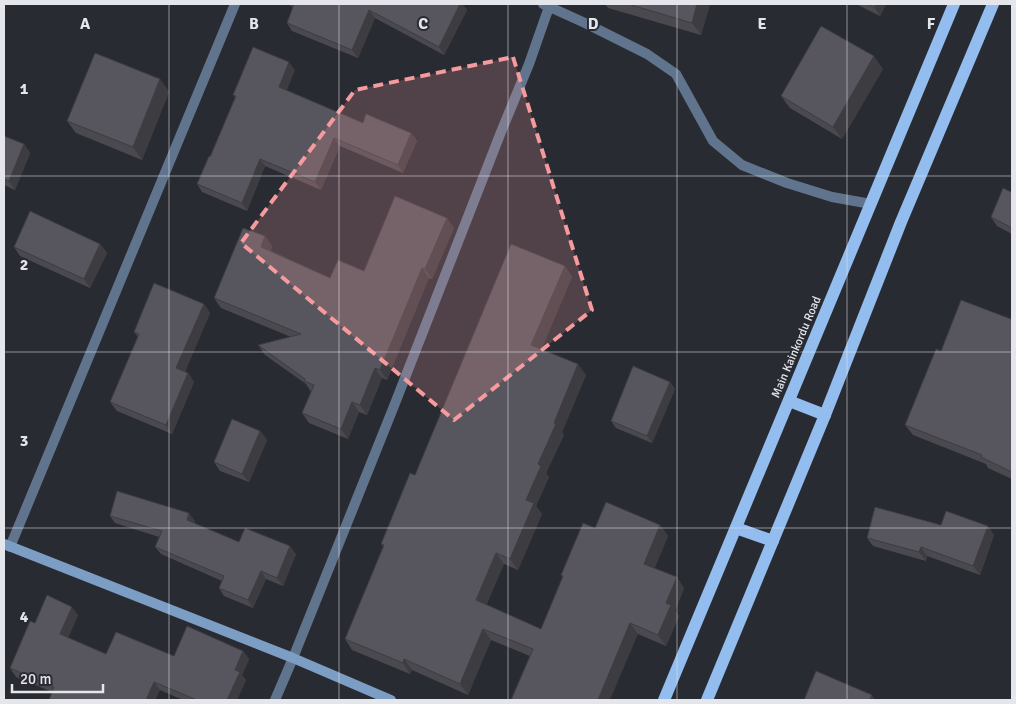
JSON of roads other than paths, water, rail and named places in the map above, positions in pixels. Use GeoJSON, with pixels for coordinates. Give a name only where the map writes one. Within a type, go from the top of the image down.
{"type":"FeatureCollection","features":[{"type":"Feature","properties":{"kind":"main road","name":"Main Kainkordu Road"},"geometry":{"type":"LineString","coordinates":[[664,700],[954,4]]}},
{"type":"Feature","properties":{"kind":"main road"},"geometry":{"type":"LineString","coordinates":[[707,700],[825,415],[901,222],[993,4]]}},
{"type":"Feature","properties":{"kind":"main road"},"geometry":{"type":"LineString","coordinates":[[789,401],[825,415]]}},
{"type":"Feature","properties":{"kind":"main road"},"geometry":{"type":"LineString","coordinates":[[736,528],[773,541]]}},
{"type":"Feature","properties":{"kind":"main road"},"geometry":{"type":"LineString","coordinates":[[7,545],[294,658],[391,700]]}},
{"type":"Feature","properties":{"kind":"street"},"geometry":{"type":"LineString","coordinates":[[7,545],[235,4]]}},
{"type":"Feature","properties":{"kind":"street"},"geometry":{"type":"LineString","coordinates":[[275,700],[294,658],[529,64],[546,5],[647,54],[676,74],[713,141],[742,165],[787,183],[832,197],[871,204]]}}]}
